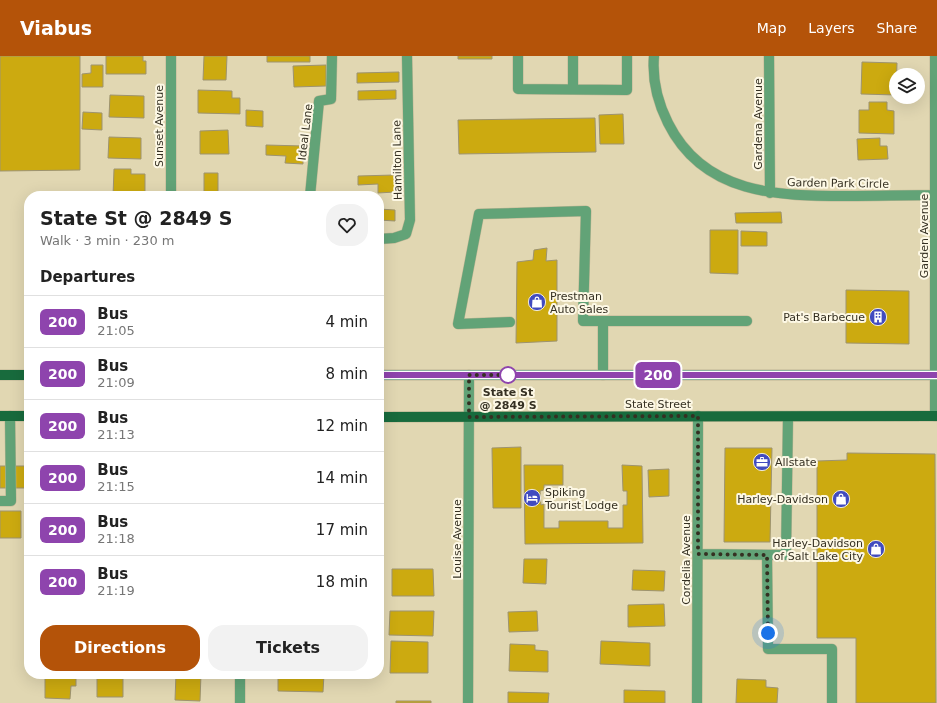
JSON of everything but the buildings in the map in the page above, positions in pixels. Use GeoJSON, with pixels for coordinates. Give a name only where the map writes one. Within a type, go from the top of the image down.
{"type":"FeatureCollection","features":[{"type":"Feature","properties":{"kind":"main road"},"geometry":{"type":"LineString","coordinates":[[0,375],[24,375]]}},
{"type":"Feature","properties":{"kind":"main road"},"geometry":{"type":"LineString","coordinates":[[384,375],[936,375]]}},
{"type":"Feature","properties":{"kind":"main road"},"geometry":{"type":"LineString","coordinates":[[5,416],[24,416]]}},
{"type":"Feature","properties":{"kind":"main road","name":"State Street"},"geometry":{"type":"LineString","coordinates":[[384,417],[936,416]]}},
{"type":"Feature","properties":{"kind":"street","name":"Sunset Avenue"},"geometry":{"type":"LineString","coordinates":[[170,191],[171,56]]}},
{"type":"Feature","properties":{"kind":"street","name":"Ideal Lane"},"geometry":{"type":"LineString","coordinates":[[310,191],[319,101],[331,99],[332,56]]}},
{"type":"Feature","properties":{"kind":"street","name":"Hamilton Lane"},"geometry":{"type":"LineString","coordinates":[[384,239],[394,238],[406,234],[410,220],[407,56]]}},
{"type":"Feature","properties":{"kind":"street"},"geometry":{"type":"LineString","coordinates":[[518,56],[518,89],[627,90],[627,56]]}},
{"type":"Feature","properties":{"kind":"street"},"geometry":{"type":"LineString","coordinates":[[573,56],[573,89]]}},
{"type":"Feature","properties":{"kind":"street","name":"Garden Park Circle"},"geometry":{"type":"LineString","coordinates":[[654,56],[654,80],[658,98],[672,131],[682,145],[708,170],[724,179],[740,186],[770,193],[798,196],[936,195]]}},
{"type":"Feature","properties":{"kind":"street","name":"Gardena Avenue"},"geometry":{"type":"LineString","coordinates":[[769,56],[770,193]]}},
{"type":"Feature","properties":{"kind":"street","name":"Garden Avenue"},"geometry":{"type":"LineString","coordinates":[[935,56],[936,416]]}},
{"type":"Feature","properties":{"kind":"street"},"geometry":{"type":"LineString","coordinates":[[510,322],[458,324],[479,214],[586,211],[583,321],[747,321]]}},
{"type":"Feature","properties":{"kind":"street"},"geometry":{"type":"LineString","coordinates":[[603,321],[603,375]]}},
{"type":"Feature","properties":{"kind":"street","name":"Louise Avenue"},"geometry":{"type":"LineString","coordinates":[[468,703],[469,375]]}},
{"type":"Feature","properties":{"kind":"street"},"geometry":{"type":"LineString","coordinates":[[0,501],[11,501],[5,416]]}},
{"type":"Feature","properties":{"kind":"street","name":"Cordelia Avenue"},"geometry":{"type":"LineString","coordinates":[[697,703],[698,416]]}},
{"type":"Feature","properties":{"kind":"street"},"geometry":{"type":"LineString","coordinates":[[698,554],[786,555],[788,417]]}},
{"type":"Feature","properties":{"kind":"street"},"geometry":{"type":"LineString","coordinates":[[767,555],[768,649],[832,649],[832,703]]}},
{"type":"Feature","properties":{"kind":"street"},"geometry":{"type":"LineString","coordinates":[[240,679],[240,703]]}},
{"type":"Feature","properties":{"kind":"bus line","name":"200"},"geometry":{"type":"LineString","coordinates":[[384,375],[937,375]]}},
{"type":"Feature","properties":{"kind":"place","name":"Prestman Auto Sales"},"geometry":{"type":"Point","coordinates":[537,302]}},
{"type":"Feature","properties":{"kind":"place","name":"Pat's Barbecue"},"geometry":{"type":"Point","coordinates":[878,317]}},
{"type":"Feature","properties":{"kind":"place","name":"State St @ 2849 S"},"geometry":{"type":"Point","coordinates":[508,375]}},
{"type":"Feature","properties":{"kind":"place","name":"Allstate"},"geometry":{"type":"Point","coordinates":[762,462]}},
{"type":"Feature","properties":{"kind":"place","name":"Spiking Tourist Lodge"},"geometry":{"type":"Point","coordinates":[532,498]}},
{"type":"Feature","properties":{"kind":"place","name":"Harley-Davidson"},"geometry":{"type":"Point","coordinates":[841,499]}},
{"type":"Feature","properties":{"kind":"place","name":"Harley-Davidson of Salt Lake City"},"geometry":{"type":"Point","coordinates":[876,549]}},
{"type":"Feature","properties":{"kind":"route"},"geometry":{"type":"LineString","coordinates":[[508,375],[514,375],[469,375],[469,417],[698,416],[698,554],[767,555],[768,633]]}}]}
